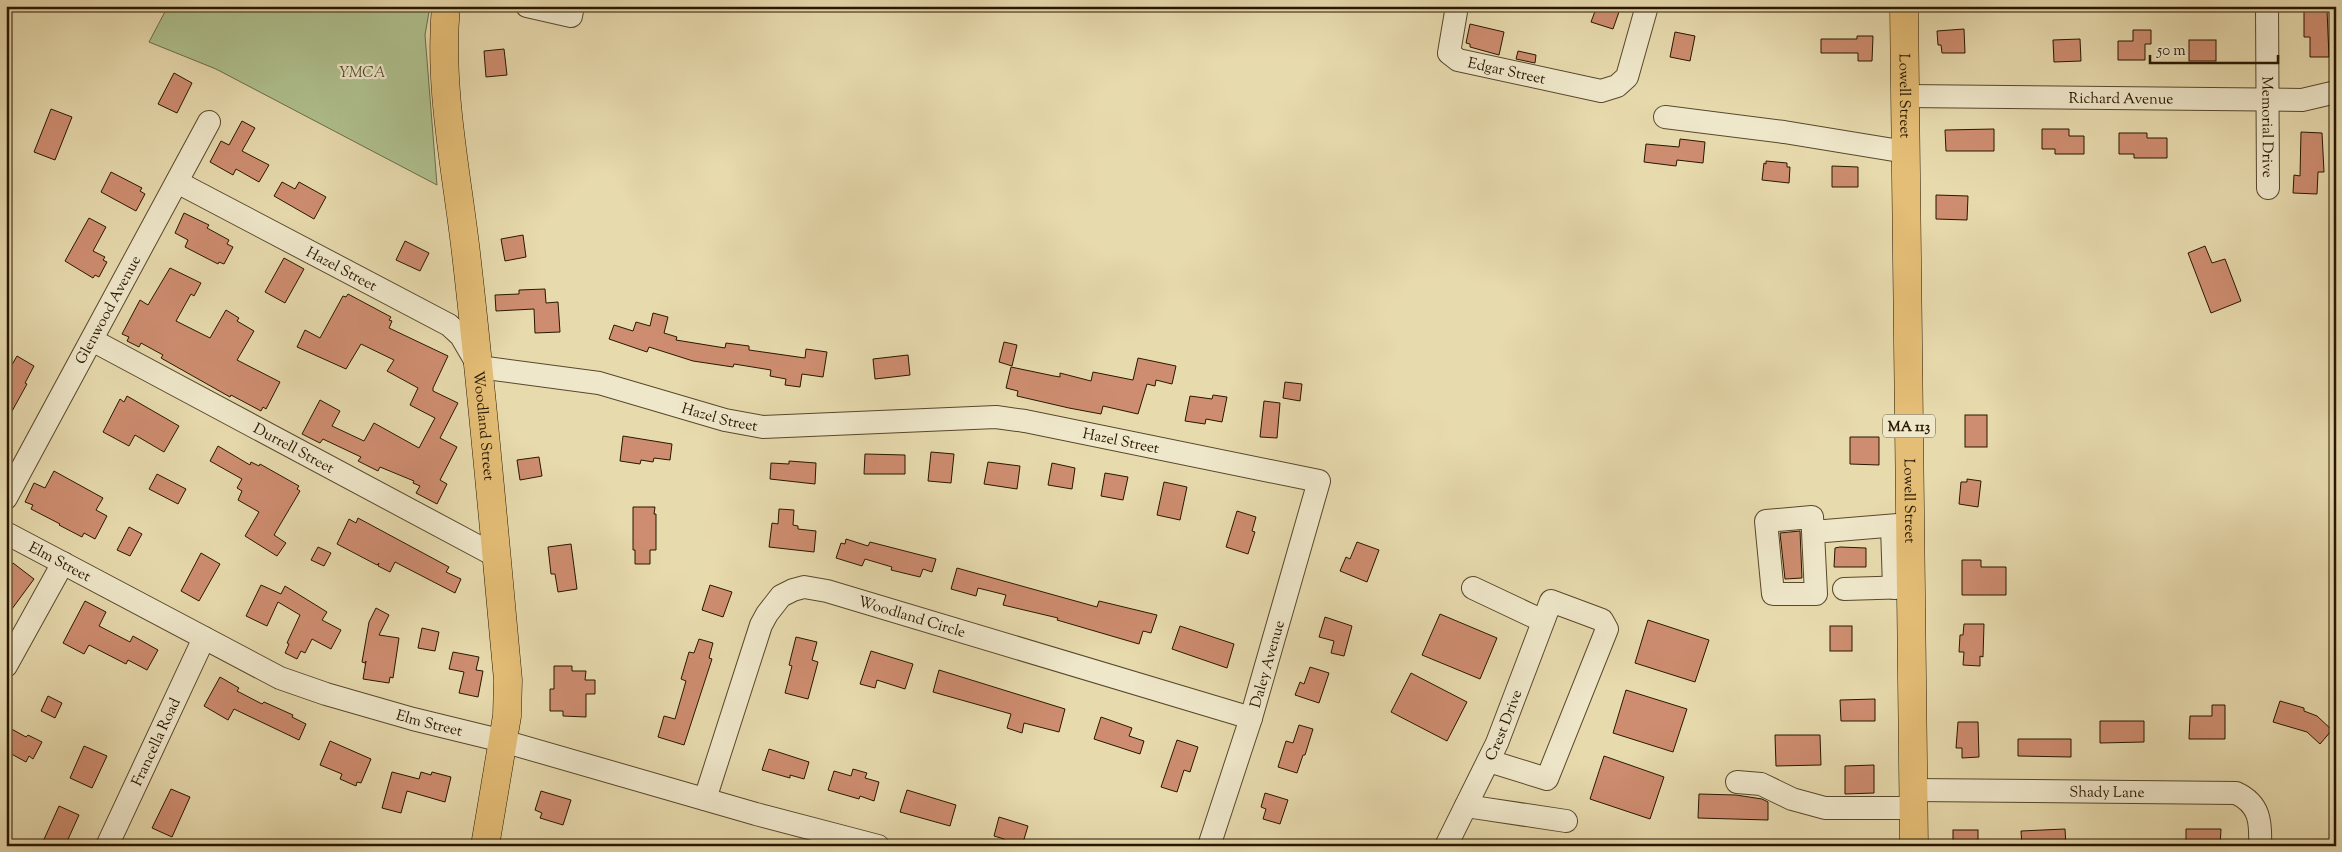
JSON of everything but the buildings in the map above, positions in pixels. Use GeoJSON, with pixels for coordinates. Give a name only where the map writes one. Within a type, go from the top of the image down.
{"type":"FeatureCollection","features":[{"type":"Feature","properties":{"kind":"main road","name":"Woodland Street"},"geometry":{"type":"LineString","coordinates":[[446,6],[443,38],[453,160],[479,367],[508,680],[507,716],[484,846]]}},
{"type":"Feature","properties":{"kind":"main road","name":"Lowell Street"},"geometry":{"type":"LineString","coordinates":[[1904,6],[1906,152],[1901,525],[1902,588],[1914,846]]}},
{"type":"Feature","properties":{"kind":"street"},"geometry":{"type":"LineString","coordinates":[[527,6],[570,16],[572,6]]}},
{"type":"Feature","properties":{"kind":"street","name":"Edgar Street"},"geometry":{"type":"LineString","coordinates":[[1457,6],[1449,53],[1458,60],[1601,91],[1612,87],[1627,77],[1647,6]]}},
{"type":"Feature","properties":{"kind":"street","name":"Memorial Drive"},"geometry":{"type":"LineString","coordinates":[[2267,6],[2268,188]]}},
{"type":"Feature","properties":{"kind":"street","name":"Richard Avenue"},"geometry":{"type":"LineString","coordinates":[[1905,96],[2302,100],[2336,92]]}},
{"type":"Feature","properties":{"kind":"street"},"geometry":{"type":"LineString","coordinates":[[1665,117],[1784,132],[1906,152]]}},
{"type":"Feature","properties":{"kind":"street","name":"Glenwood Avenue"},"geometry":{"type":"LineString","coordinates":[[6,498],[209,122]]}},
{"type":"Feature","properties":{"kind":"street","name":"Hazel Street"},"geometry":{"type":"LineString","coordinates":[[177,182],[449,324],[461,336],[479,367],[599,383],[743,425],[786,427],[996,417],[1025,421],[1319,481]]}},
{"type":"Feature","properties":{"kind":"street","name":"Durrell Street"},"geometry":{"type":"LineString","coordinates":[[92,340],[496,556]]}},
{"type":"Feature","properties":{"kind":"street","name":"Daley Avenue"},"geometry":{"type":"LineString","coordinates":[[1209,846],[1252,718],[1319,481]]}},
{"type":"Feature","properties":{"kind":"street"},"geometry":{"type":"LineString","coordinates":[[1813,532],[1901,525]]}},
{"type":"Feature","properties":{"kind":"street","name":"Elm Street"},"geometry":{"type":"LineString","coordinates":[[6,533],[280,678],[326,694],[413,719],[502,740],[705,799],[878,846]]}},
{"type":"Feature","properties":{"kind":"street"},"geometry":{"type":"LineString","coordinates":[[6,666],[63,563]]}},
{"type":"Feature","properties":{"kind":"street","name":"Woodland Circle"},"geometry":{"type":"LineString","coordinates":[[705,799],[761,625],[781,596],[804,587],[827,591],[1252,718]]}},
{"type":"Feature","properties":{"kind":"street"},"geometry":{"type":"LineString","coordinates":[[1473,588],[1547,611],[1602,620],[1608,629],[1547,779],[1488,761]]}},
{"type":"Feature","properties":{"kind":"street"},"geometry":{"type":"LineString","coordinates":[[1844,589],[1902,588]]}},
{"type":"Feature","properties":{"kind":"street","name":"Crest Drive"},"geometry":{"type":"LineString","coordinates":[[1446,846],[1488,761],[1547,611]]}},
{"type":"Feature","properties":{"kind":"street","name":"Francella Road"},"geometry":{"type":"LineString","coordinates":[[107,846],[204,638]]}},
{"type":"Feature","properties":{"kind":"street","name":"Shady Lane"},"geometry":{"type":"LineString","coordinates":[[1736,782],[1760,784],[1792,799],[1824,808],[1913,799],[2236,793],[2245,797],[2259,815],[2260,846]]}},
{"type":"Feature","properties":{"kind":"street"},"geometry":{"type":"LineString","coordinates":[[1466,806],[1566,821]]}},
{"type":"Feature","properties":{"kind":"green space","name":"YMCA"},"geometry":{"type":"Polygon","coordinates":[[[168,6],[430,6],[425,35],[437,185],[216,69],[149,42],[168,6]]]}}]}
